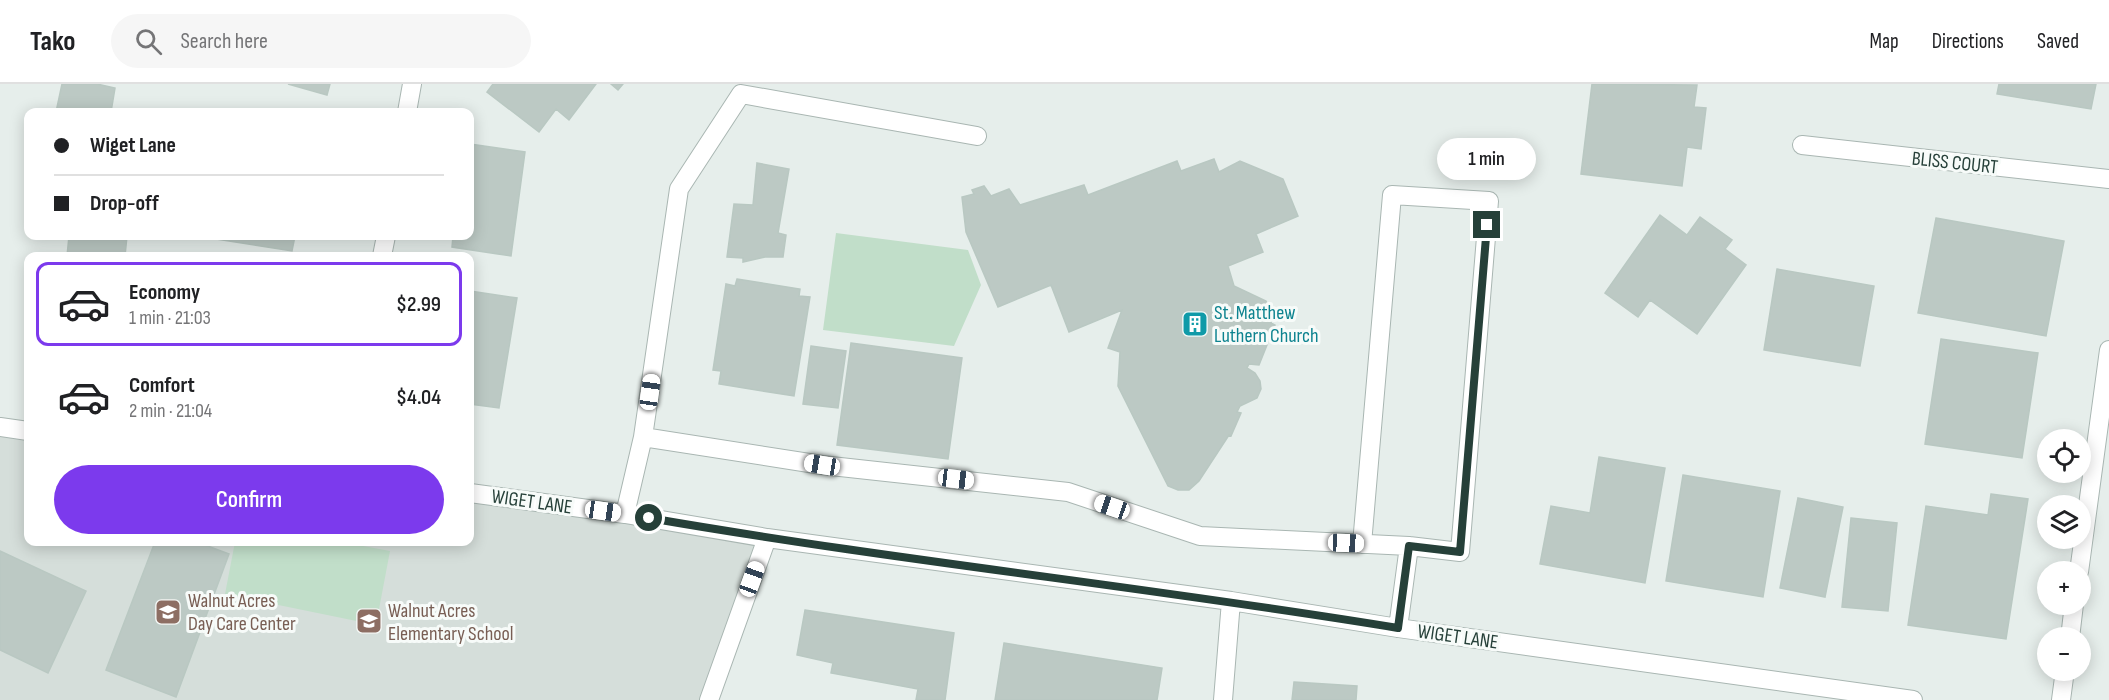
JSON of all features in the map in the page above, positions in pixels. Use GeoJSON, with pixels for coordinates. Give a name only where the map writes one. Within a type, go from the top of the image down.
{"type":"FeatureCollection","features":[{"type":"Feature","properties":{"kind":"street"},"geometry":{"type":"LineString","coordinates":[[408,108],[412,84]]}},
{"type":"Feature","properties":{"kind":"street"},"geometry":{"type":"LineString","coordinates":[[625,514],[643,437],[679,189],[741,94],[977,136]]}},
{"type":"Feature","properties":{"kind":"street","name":"BLISS COURT"},"geometry":{"type":"LineString","coordinates":[[1802,145],[2109,179]]}},
{"type":"Feature","properties":{"kind":"street"},"geometry":{"type":"LineString","coordinates":[[643,437],[822,465],[1068,492],[1200,536],[1362,544],[1409,546],[1460,552],[1489,201],[1392,195],[1362,544]]}},
{"type":"Feature","properties":{"kind":"street"},"geometry":{"type":"LineString","coordinates":[[2080,561],[2109,350]]}},
{"type":"Feature","properties":{"kind":"street"},"geometry":{"type":"LineString","coordinates":[[0,427],[24,430]]}},
{"type":"Feature","properties":{"kind":"street","name":"WIGET LANE"},"geometry":{"type":"LineString","coordinates":[[474,493],[625,514],[767,538],[1231,601],[1398,628],[1913,700]]}},
{"type":"Feature","properties":{"kind":"street"},"geometry":{"type":"LineString","coordinates":[[709,700],[767,538]]}},
{"type":"Feature","properties":{"kind":"street"},"geometry":{"type":"LineString","coordinates":[[1398,628],[1409,546]]}},
{"type":"Feature","properties":{"kind":"street"},"geometry":{"type":"LineString","coordinates":[[1223,700],[1231,601]]}},
{"type":"Feature","properties":{"kind":"street"},"geometry":{"type":"LineString","coordinates":[[2061,700],[2064,681]]}},
{"type":"Feature","properties":{"kind":"shaded area","name":"Walnut Acres Elementary School"},"geometry":{"type":"Polygon","coordinates":[[[0,427],[24,430],[24,546],[474,546],[474,494],[767,538],[709,700],[0,700],[0,427]]]}},
{"type":"Feature","properties":{"kind":"green space"},"geometry":{"type":"Polygon","coordinates":[[[836,233],[968,250],[981,285],[954,346],[823,330],[836,233]]]}},
{"type":"Feature","properties":{"kind":"green space"},"geometry":{"type":"Polygon","coordinates":[[[234,546],[363,546],[390,551],[376,625],[225,594],[234,546]]]}},
{"type":"Feature","properties":{"kind":"building"},"geometry":{"type":"Polygon","coordinates":[[[62,84],[97,84],[115,88],[112,108],[57,108],[62,84]]]}},
{"type":"Feature","properties":{"kind":"building"},"geometry":{"type":"Polygon","coordinates":[[[288,84],[330,84],[327,95],[288,84]]]}},
{"type":"Feature","properties":{"kind":"building"},"geometry":{"type":"Polygon","coordinates":[[[493,84],[596,84],[569,120],[556,109],[539,132],[487,92],[493,84]]]}},
{"type":"Feature","properties":{"kind":"building"},"geometry":{"type":"Polygon","coordinates":[[[611,84],[623,84],[618,90],[611,84]]]}},
{"type":"Feature","properties":{"kind":"building"},"geometry":{"type":"Polygon","coordinates":[[[1592,84],[1697,85],[1694,107],[1706,108],[1701,149],[1687,147],[1682,186],[1581,174],[1592,84]]]}},
{"type":"Feature","properties":{"kind":"building"},"geometry":{"type":"Polygon","coordinates":[[[1999,84],[2096,84],[2091,109],[1997,94],[1999,84]]]}},
{"type":"Feature","properties":{"kind":"building"},"geometry":{"type":"Polygon","coordinates":[[[474,145],[525,152],[511,256],[452,247],[453,240],[474,240],[474,145]]]}},
{"type":"Feature","properties":{"kind":"building","name":"St. Matthew Luthern Church"},"geometry":{"type":"Polygon","coordinates":[[[1214,159],[1219,172],[1240,161],[1283,179],[1298,216],[1256,234],[1263,252],[1228,266],[1234,286],[1266,301],[1273,316],[1271,323],[1275,325],[1259,365],[1249,364],[1247,368],[1255,373],[1260,381],[1261,389],[1257,398],[1240,406],[1237,412],[1241,413],[1231,436],[1229,435],[1199,481],[1189,490],[1178,490],[1168,486],[1118,386],[1120,352],[1108,348],[1122,310],[1069,332],[1051,285],[998,307],[966,232],[962,197],[974,194],[972,190],[984,186],[991,196],[1009,189],[1020,205],[1084,185],[1088,195],[1177,161],[1181,171],[1214,159]]]}},
{"type":"Feature","properties":{"kind":"building"},"geometry":{"type":"Polygon","coordinates":[[[757,163],[789,169],[778,233],[786,235],[783,257],[765,257],[743,262],[743,258],[727,257],[734,204],[753,205],[757,163]]]}},
{"type":"Feature","properties":{"kind":"building"},"geometry":{"type":"Polygon","coordinates":[[[1660,215],[1687,235],[1700,217],[1732,240],[1725,249],[1746,265],[1697,334],[1650,300],[1638,317],[1605,293],[1660,215]]]}},
{"type":"Feature","properties":{"kind":"building"},"geometry":{"type":"Polygon","coordinates":[[[1936,218],[2064,241],[2046,336],[1918,313],[1936,218]]]}},
{"type":"Feature","properties":{"kind":"building"},"geometry":{"type":"Polygon","coordinates":[[[69,240],[127,240],[125,252],[67,252],[69,240]]]}},
{"type":"Feature","properties":{"kind":"building"},"geometry":{"type":"Polygon","coordinates":[[[222,240],[294,240],[292,251],[222,240]]]}},
{"type":"Feature","properties":{"kind":"building"},"geometry":{"type":"Polygon","coordinates":[[[1777,269],[1874,286],[1860,366],[1764,350],[1777,269]]]}},
{"type":"Feature","properties":{"kind":"building"},"geometry":{"type":"Polygon","coordinates":[[[737,279],[800,289],[799,296],[810,297],[794,396],[719,384],[721,371],[713,370],[726,284],[735,286],[737,279]]]}},
{"type":"Feature","properties":{"kind":"building"},"geometry":{"type":"Polygon","coordinates":[[[474,292],[517,298],[499,408],[474,405],[474,292]]]}},
{"type":"Feature","properties":{"kind":"building"},"geometry":{"type":"Polygon","coordinates":[[[1941,339],[2038,353],[2022,458],[1925,444],[1941,339]]]}},
{"type":"Feature","properties":{"kind":"building"},"geometry":{"type":"Polygon","coordinates":[[[851,343],[962,358],[948,459],[837,445],[851,343]]]}},
{"type":"Feature","properties":{"kind":"building"},"geometry":{"type":"Polygon","coordinates":[[[811,346],[846,351],[838,408],[803,404],[811,346]]]}},
{"type":"Feature","properties":{"kind":"building"},"geometry":{"type":"Polygon","coordinates":[[[1599,457],[1665,468],[1645,583],[1540,564],[1551,506],[1590,513],[1599,457]]]}},
{"type":"Feature","properties":{"kind":"building"},"geometry":{"type":"Polygon","coordinates":[[[1683,475],[1780,491],[1763,597],[1666,581],[1683,475]]]}},
{"type":"Feature","properties":{"kind":"building"},"geometry":{"type":"Polygon","coordinates":[[[1991,494],[2028,499],[2006,639],[1908,625],[1926,506],[1988,515],[1991,494]]]}},
{"type":"Feature","properties":{"kind":"building"},"geometry":{"type":"Polygon","coordinates":[[[1798,498],[1843,507],[1825,597],[1780,588],[1798,498]]]}},
{"type":"Feature","properties":{"kind":"building"},"geometry":{"type":"Polygon","coordinates":[[[1851,518],[1897,523],[1888,611],[1842,607],[1851,518]]]}},
{"type":"Feature","properties":{"kind":"building","name":"Walnut Acres Day Care Center"},"geometry":{"type":"Polygon","coordinates":[[[153,546],[208,546],[229,554],[176,697],[106,670],[153,546]]]}},
{"type":"Feature","properties":{"kind":"building"},"geometry":{"type":"Polygon","coordinates":[[[0,551],[86,591],[48,673],[0,650],[0,551]]]}},
{"type":"Feature","properties":{"kind":"building"},"geometry":{"type":"Polygon","coordinates":[[[805,610],[954,633],[945,700],[916,700],[918,689],[831,673],[833,663],[797,655],[805,610]]]}},
{"type":"Feature","properties":{"kind":"building"},"geometry":{"type":"Polygon","coordinates":[[[1004,643],[1162,668],[1157,700],[995,700],[1004,643]]]}},
{"type":"Feature","properties":{"kind":"building"},"geometry":{"type":"Polygon","coordinates":[[[1294,682],[1357,686],[1356,700],[1292,700],[1294,682]]]}},
{"type":"Feature","properties":{"kind":"place","name":"St. Matthew Luthern Church"},"geometry":{"type":"Point","coordinates":[1195,324]}},
{"type":"Feature","properties":{"kind":"place","name":"Walnut Acres Day Care Center"},"geometry":{"type":"Point","coordinates":[168,612]}},
{"type":"Feature","properties":{"kind":"place","name":"Walnut Acres Elementary School"},"geometry":{"type":"Point","coordinates":[369,621]}},
{"type":"Feature","properties":{"kind":"route"},"geometry":{"type":"LineString","coordinates":[[649,518],[767,538],[1231,601],[1398,628],[1409,546],[1460,552],[1487,225]]}}]}
